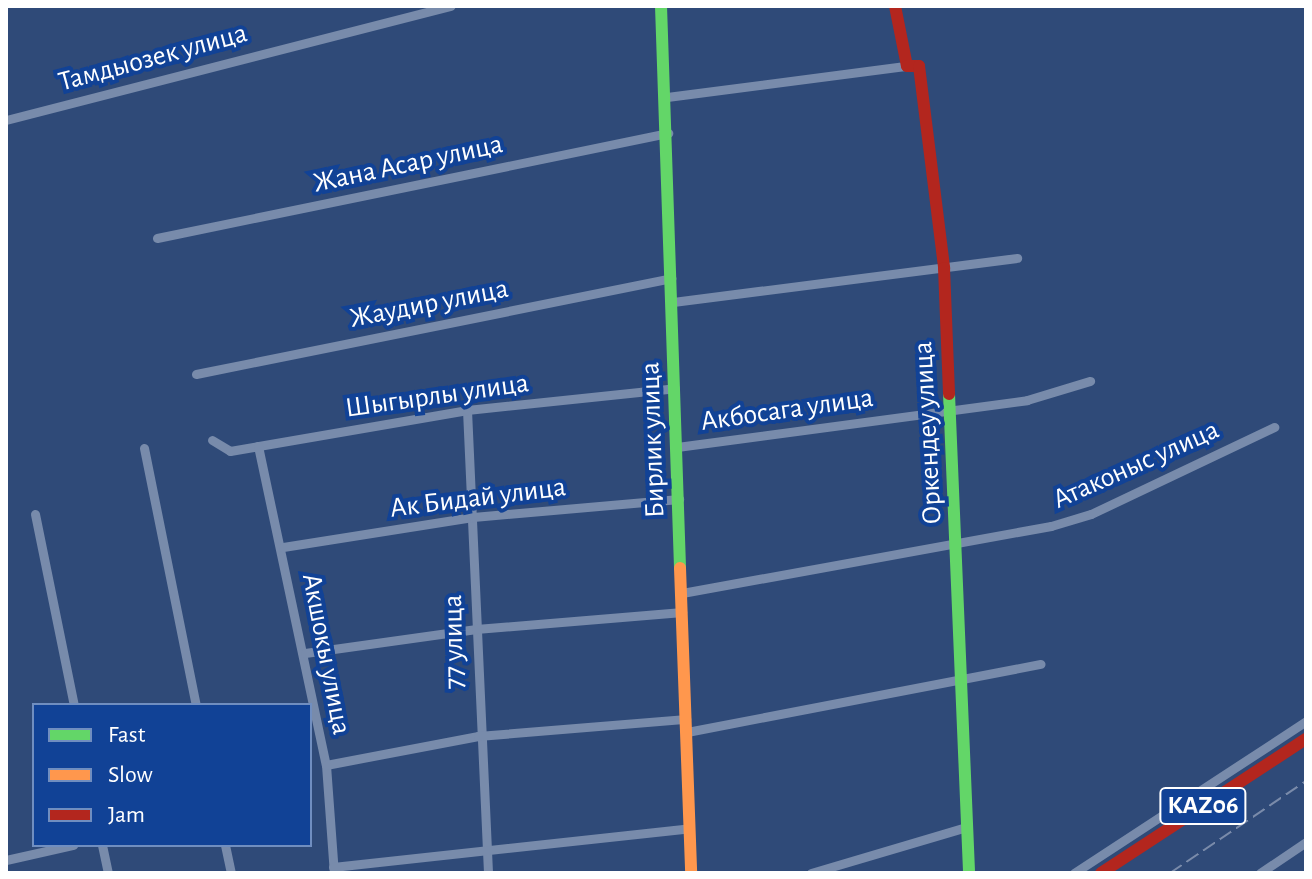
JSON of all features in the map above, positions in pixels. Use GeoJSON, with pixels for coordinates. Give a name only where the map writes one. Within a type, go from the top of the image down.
{"type":"FeatureCollection","features":[{"type":"Feature","properties":{"kind":"main road","name":"Бирлик улица"},"geometry":{"type":"LineString","coordinates":[[661,6],[667,97],[691,873]]}},
{"type":"Feature","properties":{"kind":"main road","name":"Оркендеу улица"},"geometry":{"type":"LineString","coordinates":[[895,6],[907,66],[919,66],[944,268],[958,544],[958,681],[963,828],[969,873]]}},
{"type":"Feature","properties":{"kind":"main road","name":"KАZ06"},"geometry":{"type":"LineString","coordinates":[[1101,873],[1306,739]]}},
{"type":"Feature","properties":{"kind":"main road","name":"KАZ06"},"geometry":{"type":"LineString","coordinates":[[1119,873],[1306,751]]}},
{"type":"Feature","properties":{"kind":"street","name":"Тамдыозек улица"},"geometry":{"type":"LineString","coordinates":[[6,120],[451,6]]}},
{"type":"Feature","properties":{"kind":"street"},"geometry":{"type":"LineString","coordinates":[[667,97],[907,66]]}},
{"type":"Feature","properties":{"kind":"street","name":"Жана Асар улица"},"geometry":{"type":"LineString","coordinates":[[157,238],[668,133]]}},
{"type":"Feature","properties":{"kind":"street"},"geometry":{"type":"LineString","coordinates":[[673,302],[1017,258]]}},
{"type":"Feature","properties":{"kind":"street","name":"Жаудир улица"},"geometry":{"type":"LineString","coordinates":[[196,374],[671,278]]}},
{"type":"Feature","properties":{"kind":"street","name":"Акбосага улица"},"geometry":{"type":"LineString","coordinates":[[677,447],[1027,400],[1090,381]]}},
{"type":"Feature","properties":{"kind":"street","name":"Шыгырлы улица"},"geometry":{"type":"LineString","coordinates":[[212,440],[224,451],[467,410],[675,388]]}},
{"type":"Feature","properties":{"kind":"street","name":"77 улица"},"geometry":{"type":"LineString","coordinates":[[467,410],[478,736],[488,873]]}},
{"type":"Feature","properties":{"kind":"street","name":"Атаконыс улица"},"geometry":{"type":"LineString","coordinates":[[682,593],[958,544],[1091,514],[1274,427]]}},
{"type":"Feature","properties":{"kind":"street","name":"Акшокы улица"},"geometry":{"type":"LineString","coordinates":[[258,446],[283,547],[326,765],[322,796],[333,870]]}},
{"type":"Feature","properties":{"kind":"street"},"geometry":{"type":"LineString","coordinates":[[144,448],[196,703]]}},
{"type":"Feature","properties":{"kind":"street","name":"Ак Бидай улица"},"geometry":{"type":"LineString","coordinates":[[283,547],[473,517],[679,499]]}},
{"type":"Feature","properties":{"kind":"street"},"geometry":{"type":"LineString","coordinates":[[35,514],[74,703]]}},
{"type":"Feature","properties":{"kind":"street"},"geometry":{"type":"LineString","coordinates":[[305,653],[476,629],[682,612]]}},
{"type":"Feature","properties":{"kind":"street"},"geometry":{"type":"LineString","coordinates":[[326,765],[478,736],[686,726],[958,681],[1041,664]]}},
{"type":"Feature","properties":{"kind":"street"},"geometry":{"type":"LineString","coordinates":[[1074,873],[1306,721]]}},
{"type":"Feature","properties":{"kind":"street"},"geometry":{"type":"LineString","coordinates":[[312,798],[322,796]]}},
{"type":"Feature","properties":{"kind":"street"},"geometry":{"type":"LineString","coordinates":[[333,870],[485,845],[690,828]]}},
{"type":"Feature","properties":{"kind":"street"},"geometry":{"type":"LineString","coordinates":[[811,873],[963,828]]}},
{"type":"Feature","properties":{"kind":"street"},"geometry":{"type":"LineString","coordinates":[[1260,873],[1306,842]]}},
{"type":"Feature","properties":{"kind":"street"},"geometry":{"type":"LineString","coordinates":[[6,860],[64,847]]}},
{"type":"Feature","properties":{"kind":"street"},"geometry":{"type":"LineString","coordinates":[[102,847],[108,873]]}},
{"type":"Feature","properties":{"kind":"street"},"geometry":{"type":"LineString","coordinates":[[225,847],[231,873]]}},
{"type":"Feature","properties":{"kind":"railway"},"geometry":{"type":"LineString","coordinates":[[1170,873],[1306,781]]}},
{"type":"Feature","properties":{"kind":"traffic: fast"},"geometry":{"type":"LineString","coordinates":[[661,6],[680,568]]}},
{"type":"Feature","properties":{"kind":"traffic: fast"},"geometry":{"type":"LineString","coordinates":[[949,394],[969,873]]}},
{"type":"Feature","properties":{"kind":"traffic: slow"},"geometry":{"type":"LineString","coordinates":[[680,568],[691,873]]}},
{"type":"Feature","properties":{"kind":"traffic: jam"},"geometry":{"type":"LineString","coordinates":[[895,6],[907,66],[919,66],[944,268],[949,394]]}},
{"type":"Feature","properties":{"kind":"traffic: jam"},"geometry":{"type":"LineString","coordinates":[[1101,873],[1306,739]]}}]}
